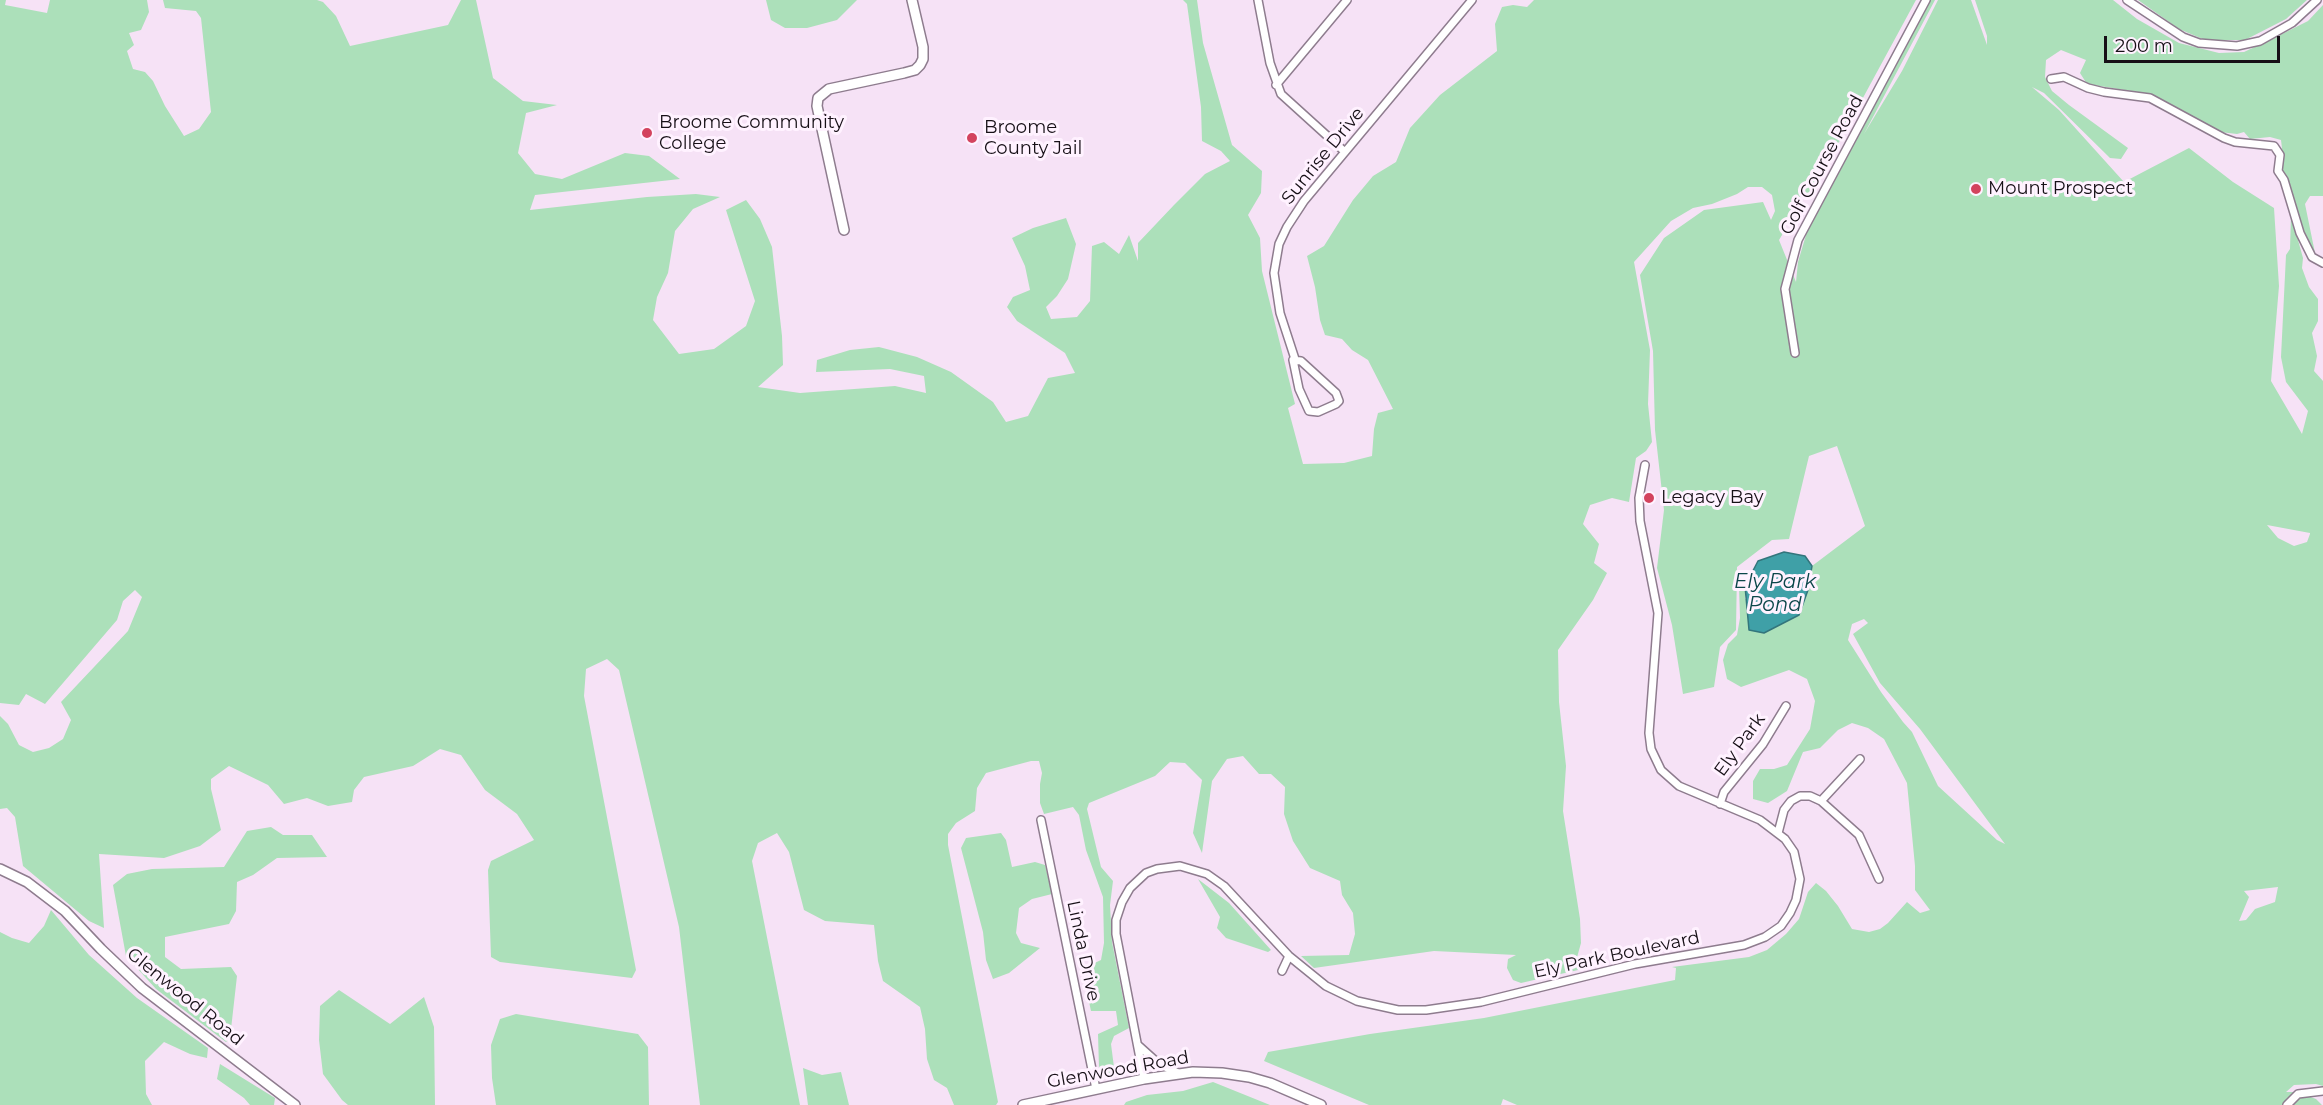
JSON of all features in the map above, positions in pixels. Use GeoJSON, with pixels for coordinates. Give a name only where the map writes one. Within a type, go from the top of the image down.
{"type":"FeatureCollection","features":[{"type":"Feature","properties":{"kind":"street"},"geometry":{"type":"LineString","coordinates":[[844,230],[818,98],[829,89],[904,74],[915,70],[920,65],[923,59],[923,47],[912,0]]}},
{"type":"Feature","properties":{"kind":"street"},"geometry":{"type":"LineString","coordinates":[[1258,0],[1276,85],[1285,99],[1345,152]]}},
{"type":"Feature","properties":{"kind":"street"},"geometry":{"type":"LineString","coordinates":[[1276,85],[1347,0]]}},
{"type":"Feature","properties":{"kind":"street","name":"Sunrise Drive"},"geometry":{"type":"LineString","coordinates":[[1295,359],[1301,361],[1336,393],[1339,401],[1336,404],[1318,412],[1310,411],[1294,372],[1292,362],[1295,359],[1276,291],[1274,273],[1279,244],[1287,227],[1304,201],[1472,0]]}},
{"type":"Feature","properties":{"kind":"street","name":"Golf Course Road"},"geometry":{"type":"LineString","coordinates":[[1795,353],[1785,289],[1798,240],[1926,0]]}},
{"type":"Feature","properties":{"kind":"street"},"geometry":{"type":"LineString","coordinates":[[2127,0],[2183,37],[2199,43],[2236,46],[2260,41],[2292,23],[2317,0]]}},
{"type":"Feature","properties":{"kind":"street"},"geometry":{"type":"LineString","coordinates":[[2051,79],[2064,77],[2088,88],[2104,92],[2150,98],[2224,138],[2235,142],[2274,146],[2280,155],[2278,171],[2284,180],[2300,233],[2312,257],[2323,263]]}},
{"type":"Feature","properties":{"kind":"street","name":"Ely Park Boulevard"},"geometry":{"type":"LineString","coordinates":[[1144,1079],[1116,927],[1125,895],[1146,873],[1169,866],[1180,866],[1207,874],[1224,886],[1289,956],[1326,986],[1354,1000],[1398,1010],[1426,1010],[1481,1002],[1635,964],[1744,945],[1765,937],[1781,926],[1796,900],[1800,879],[1794,852],[1778,833],[1760,820],[1679,786],[1661,770],[1651,749],[1649,733],[1658,613],[1640,521],[1639,498],[1645,465]]}},
{"type":"Feature","properties":{"kind":"street","name":"Ely Park"},"geometry":{"type":"LineString","coordinates":[[1720,804],[1724,792],[1763,744],[1786,706]]}},
{"type":"Feature","properties":{"kind":"street"},"geometry":{"type":"LineString","coordinates":[[1821,801],[1860,759]]}},
{"type":"Feature","properties":{"kind":"street"},"geometry":{"type":"LineString","coordinates":[[1778,833],[1784,810],[1791,801],[1800,796],[1810,796],[1821,801],[1859,835],[1879,879]]}},
{"type":"Feature","properties":{"kind":"street","name":"Linda Drive"},"geometry":{"type":"LineString","coordinates":[[1041,820],[1096,1089]]}},
{"type":"Feature","properties":{"kind":"street","name":"Glenwood Road"},"geometry":{"type":"LineString","coordinates":[[0,869],[27,882],[65,911],[142,988],[295,1105]]}},
{"type":"Feature","properties":{"kind":"street"},"geometry":{"type":"LineString","coordinates":[[1282,971],[1289,956]]}},
{"type":"Feature","properties":{"kind":"street"},"geometry":{"type":"LineString","coordinates":[[1138,1046],[1159,1064],[1178,1073]]}},
{"type":"Feature","properties":{"kind":"street","name":"Glenwood Road"},"geometry":{"type":"LineString","coordinates":[[1023,1105],[1178,1073],[1222,1073],[1249,1077],[1270,1083],[1321,1105]]}},
{"type":"Feature","properties":{"kind":"street"},"geometry":{"type":"LineString","coordinates":[[2287,1105],[2298,1094],[2315,1090],[2323,1091]]}},
{"type":"Feature","properties":{"kind":"green space"},"geometry":{"type":"Polygon","coordinates":[[[0,0],[6,0],[5,5],[47,13],[50,0],[147,0],[149,12],[141,30],[129,33],[134,45],[127,51],[133,69],[145,72],[153,81],[165,106],[184,136],[199,129],[211,112],[201,18],[196,11],[165,8],[163,0],[317,0],[323,2],[336,16],[350,46],[448,25],[461,0],[476,0],[493,78],[523,101],[557,105],[526,113],[518,153],[535,174],[562,179],[625,153],[649,156],[680,179],[535,195],[530,210],[647,197],[696,194],[720,197],[693,209],[675,231],[668,273],[657,297],[653,320],[679,354],[714,349],[746,326],[755,301],[726,210],[746,200],[760,219],[772,247],[782,336],[783,365],[758,387],[800,393],[895,386],[926,393],[924,376],[890,369],[816,372],[817,360],[850,350],[879,347],[917,357],[951,372],[993,402],[1006,422],[1028,416],[1048,378],[1075,373],[1065,353],[1017,321],[1007,307],[1013,297],[1030,290],[1025,266],[1012,238],[1033,228],[1066,218],[1076,244],[1068,279],[1057,296],[1046,307],[1051,319],[1077,317],[1090,301],[1092,246],[1104,242],[1119,254],[1129,235],[1138,261],[1138,243],[1205,174],[1230,161],[1221,151],[1202,141],[1201,107],[1187,4],[1183,0],[1197,0],[1203,43],[1232,145],[1262,171],[1261,193],[1248,215],[1260,238],[1262,271],[1295,404],[1288,408],[1303,464],[1344,463],[1372,456],[1378,413],[1393,409],[1368,360],[1352,350],[1342,339],[1325,335],[1307,256],[1324,246],[1353,200],[1373,176],[1396,162],[1410,128],[1440,95],[1497,51],[1495,24],[1502,7],[1513,5],[1527,7],[1534,0],[1916,0],[1813,190],[1797,200],[1789,213],[1779,240],[1796,282],[1806,227],[1929,0],[1935,0],[1864,134],[1902,71],[1938,0],[1971,0],[1987,45],[1987,36],[1975,0],[2113,0],[2137,19],[2179,43],[2219,53],[2244,52],[2308,21],[2323,5],[2323,196],[2310,196],[2305,204],[2315,253],[2305,241],[2281,168],[2283,157],[2281,140],[2270,137],[2250,139],[2244,132],[2237,134],[2220,132],[2150,94],[2087,84],[2080,73],[2086,60],[2061,50],[2046,60],[2045,77],[2052,91],[2128,148],[2121,159],[2110,158],[2044,93],[2032,87],[2059,110],[2124,182],[2189,148],[2233,182],[2274,208],[2279,286],[2271,381],[2302,434],[2308,411],[2286,382],[2281,357],[2286,255],[2290,249],[2291,215],[2303,258],[2302,268],[2309,287],[2318,299],[2318,321],[2312,333],[2317,356],[2314,371],[2323,381],[2323,1086],[2294,1085],[2286,1092],[2297,1092],[2316,1099],[2322,1105],[1517,1105],[1503,1099],[1501,1105],[1369,1105],[1264,1061],[1268,1052],[1370,1034],[1484,1018],[1675,980],[1676,968],[1672,967],[1749,957],[1767,950],[1786,934],[1799,919],[1808,892],[1816,883],[1838,906],[1852,929],[1869,932],[1880,929],[1907,902],[1920,913],[1930,910],[1915,890],[1907,783],[1884,739],[1868,728],[1852,723],[1838,730],[1820,748],[1803,752],[1787,791],[1768,803],[1753,799],[1753,781],[1760,769],[1774,769],[1787,765],[1810,729],[1815,701],[1807,679],[1789,670],[1741,687],[1727,679],[1723,660],[1728,644],[1737,635],[1740,618],[1739,587],[1745,586],[1745,599],[1808,590],[1812,566],[1865,526],[1837,446],[1809,456],[1789,539],[1772,540],[1737,567],[1736,630],[1720,647],[1714,687],[1683,694],[1672,625],[1657,568],[1664,510],[1655,430],[1653,351],[1640,275],[1664,238],[1704,210],[1763,202],[1771,220],[1775,211],[1772,195],[1762,187],[1748,187],[1712,204],[1693,208],[1671,221],[1634,262],[1650,350],[1648,404],[1652,442],[1646,451],[1636,458],[1629,502],[1612,498],[1590,505],[1583,524],[1599,544],[1594,563],[1607,573],[1593,600],[1558,650],[1559,702],[1566,766],[1563,811],[1580,919],[1581,943],[1576,961],[1578,970],[1521,983],[1513,980],[1507,968],[1508,959],[1516,955],[1434,951],[1314,968],[1301,956],[1349,955],[1355,934],[1353,913],[1342,895],[1340,881],[1310,868],[1293,841],[1284,814],[1285,787],[1271,774],[1259,774],[1243,756],[1227,759],[1212,781],[1202,853],[1193,833],[1202,780],[1185,763],[1170,762],[1155,776],[1089,803],[1087,809],[1101,867],[1113,881],[1110,905],[1112,942],[1129,1028],[1114,1036],[1111,1044],[1115,1075],[1102,1075],[1099,1068],[1098,1034],[1118,1025],[1116,1011],[1091,1011],[1082,969],[1101,960],[1104,943],[1103,897],[1086,850],[1079,815],[1073,807],[1044,814],[1040,803],[1042,773],[1039,761],[1031,761],[986,773],[977,788],[975,811],[956,823],[948,834],[948,845],[998,1102],[996,1105],[954,1105],[947,1088],[934,1080],[927,1059],[925,1029],[920,1007],[883,981],[874,925],[825,921],[804,910],[789,852],[777,833],[758,843],[752,861],[800,1105],[700,1105],[679,927],[619,670],[607,659],[586,669],[584,696],[636,970],[632,978],[500,962],[491,957],[488,870],[491,861],[534,840],[517,814],[485,790],[461,755],[440,749],[413,766],[364,777],[354,790],[352,802],[328,806],[307,798],[284,804],[268,785],[229,766],[211,779],[211,789],[221,830],[200,846],[164,858],[99,854],[104,928],[89,921],[23,866],[15,817],[7,808],[0,809],[0,716],[8,724],[19,745],[33,752],[49,748],[63,739],[71,720],[61,702],[128,631],[142,597],[135,590],[123,601],[117,620],[45,704],[26,694],[19,705],[0,703],[0,0]],[[2267,525],[2278,538],[2294,546],[2307,542],[2310,534],[2310,533],[2267,525]],[[1864,619],[1852,624],[1848,640],[1881,692],[1912,732],[1938,786],[1997,840],[2005,844],[1920,729],[1880,683],[1853,634],[1868,623],[1864,619]],[[2278,887],[2244,891],[2249,897],[2239,921],[2246,920],[2255,909],[2275,902],[2278,887]]]}},
{"type":"Feature","properties":{"kind":"green space"},"geometry":{"type":"Polygon","coordinates":[[[766,0],[857,0],[837,20],[807,28],[785,28],[771,20],[766,0]]]}},
{"type":"Feature","properties":{"kind":"green space"},"geometry":{"type":"Polygon","coordinates":[[[2138,0],[2307,0],[2286,19],[2245,40],[2205,40],[2179,29],[2138,0]]]}},
{"type":"Feature","properties":{"kind":"green space"},"geometry":{"type":"Polygon","coordinates":[[[271,827],[283,835],[312,835],[327,857],[277,858],[253,875],[237,882],[236,911],[229,924],[165,937],[165,957],[181,969],[231,967],[237,976],[230,1038],[226,1042],[156,989],[126,956],[113,885],[127,874],[152,869],[224,867],[247,831],[271,827]]]}},
{"type":"Feature","properties":{"kind":"green space"},"geometry":{"type":"Polygon","coordinates":[[[1001,833],[1006,840],[1012,867],[1035,862],[1045,865],[1052,894],[1032,899],[1019,908],[1016,933],[1021,943],[1040,948],[1009,973],[993,979],[986,960],[983,932],[961,848],[966,838],[1001,833]]]}},
{"type":"Feature","properties":{"kind":"green space"},"geometry":{"type":"Polygon","coordinates":[[[1198,879],[1229,903],[1271,950],[1268,952],[1226,938],[1217,928],[1220,917],[1198,879]]]}},
{"type":"Feature","properties":{"kind":"green space"},"geometry":{"type":"Polygon","coordinates":[[[51,910],[89,955],[137,998],[208,1048],[207,1058],[190,1054],[164,1042],[145,1061],[146,1094],[152,1105],[0,1105],[0,932],[29,943],[44,926],[51,910]]]}},
{"type":"Feature","properties":{"kind":"green space"},"geometry":{"type":"Polygon","coordinates":[[[339,990],[390,1024],[424,997],[434,1027],[435,1105],[348,1105],[342,1100],[323,1074],[319,1040],[320,1006],[339,990]]]}},
{"type":"Feature","properties":{"kind":"green space"},"geometry":{"type":"Polygon","coordinates":[[[516,1014],[638,1034],[648,1047],[649,1105],[496,1105],[491,1045],[500,1019],[516,1014]]]}},
{"type":"Feature","properties":{"kind":"green space"},"geometry":{"type":"Polygon","coordinates":[[[220,1064],[275,1098],[274,1105],[250,1105],[217,1079],[220,1064]]]}},
{"type":"Feature","properties":{"kind":"green space"},"geometry":{"type":"Polygon","coordinates":[[[803,1068],[822,1075],[841,1072],[849,1105],[808,1105],[803,1068]]]}},
{"type":"Feature","properties":{"kind":"green space"},"geometry":{"type":"Polygon","coordinates":[[[1213,1082],[1270,1105],[1124,1105],[1126,1102],[1147,1095],[1183,1091],[1213,1082]]]}},
{"type":"Feature","properties":{"kind":"water","name":"Ely Park Pond"},"geometry":{"type":"Polygon","coordinates":[[[1784,552],[1805,556],[1812,566],[1808,590],[1799,615],[1764,633],[1749,630],[1745,586],[1758,561],[1784,552]]]}},
{"type":"Feature","properties":{"kind":"place","name":"Broome Community College"},"geometry":{"type":"Point","coordinates":[647,133]}},
{"type":"Feature","properties":{"kind":"place","name":"Broome County Jail"},"geometry":{"type":"Point","coordinates":[972,138]}},
{"type":"Feature","properties":{"kind":"place","name":"Mount Prospect"},"geometry":{"type":"Point","coordinates":[1976,189]}},
{"type":"Feature","properties":{"kind":"place","name":"Legacy Bay"},"geometry":{"type":"Point","coordinates":[1649,498]}}]}
